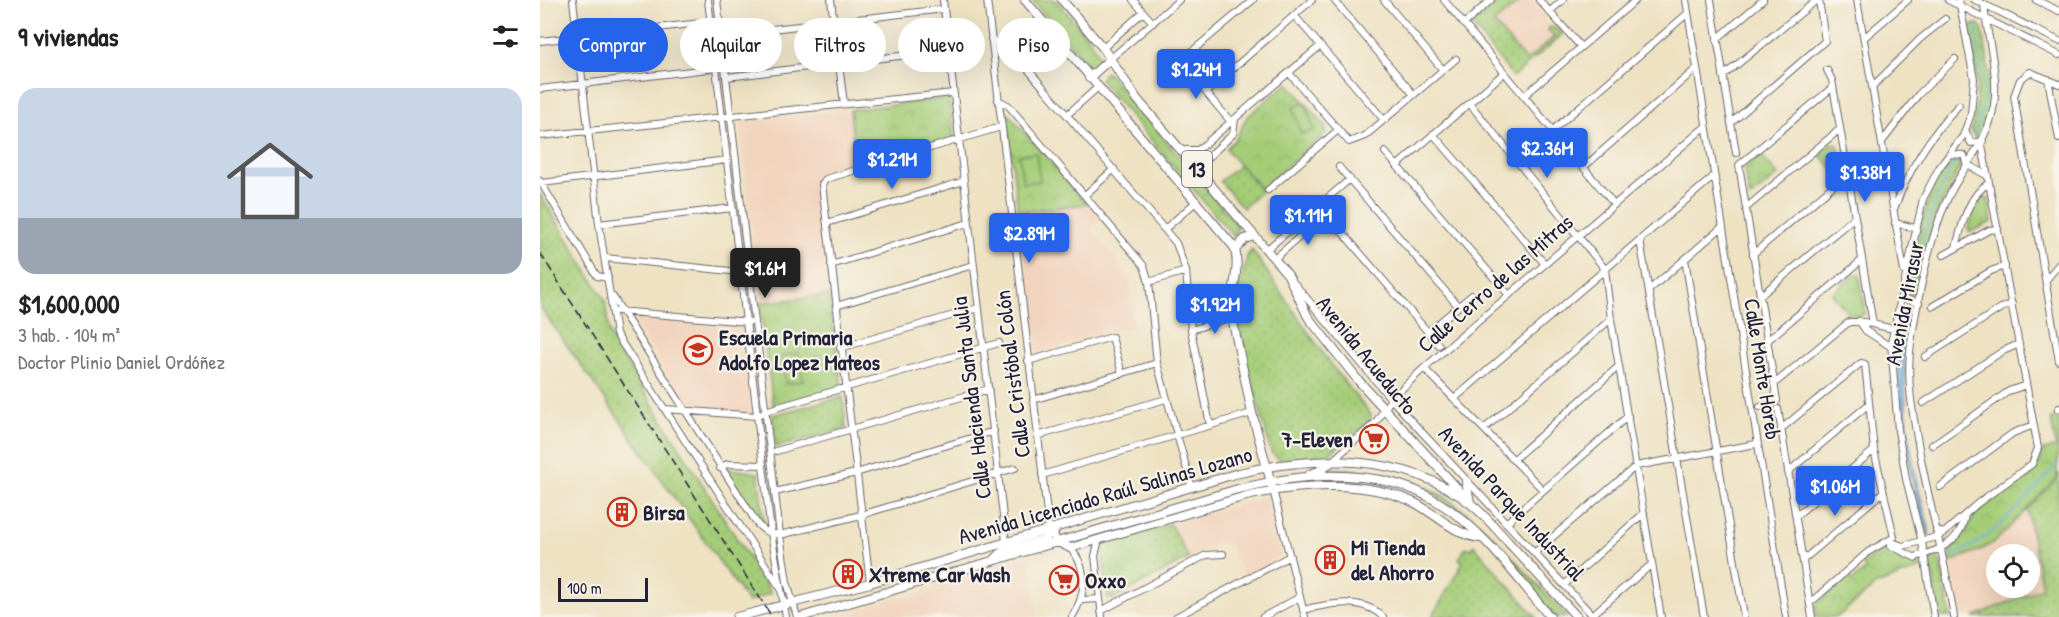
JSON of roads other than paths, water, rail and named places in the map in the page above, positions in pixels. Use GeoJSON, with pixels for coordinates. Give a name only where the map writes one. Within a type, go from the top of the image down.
{"type":"FeatureCollection","features":[{"type":"Feature","properties":{"kind":"main road","name":"13"},"geometry":{"type":"LineString","coordinates":[[1025,0],[1097,88],[1230,240],[1237,261],[1230,301],[1232,317],[1252,413],[1267,467]]}},
{"type":"Feature","properties":{"kind":"main road","name":"Avenida Acueducto"},"geometry":{"type":"LineString","coordinates":[[1062,0],[1103,48],[1137,99],[1288,275],[1308,317],[1383,410],[1470,503]]}},
{"type":"Feature","properties":{"kind":"main road"},"geometry":{"type":"LineString","coordinates":[[1089,78],[1110,59]]}},
{"type":"Feature","properties":{"kind":"main road"},"geometry":{"type":"LineString","coordinates":[[1230,240],[1241,237],[1246,226]]}},
{"type":"Feature","properties":{"kind":"main road"},"geometry":{"type":"LineString","coordinates":[[1235,250],[1245,239],[1254,236]]}},
{"type":"Feature","properties":{"kind":"main road"},"geometry":{"type":"LineString","coordinates":[[1292,480],[1296,476],[1318,473],[1331,462]]}},
{"type":"Feature","properties":{"kind":"main road","name":"Avenida Licenciado Raúl Salinas Lozano"},"geometry":{"type":"LineString","coordinates":[[738,617],[870,583],[1267,467],[1366,462],[1417,474],[1470,503],[1577,617]]}},
{"type":"Feature","properties":{"kind":"main road"},"geometry":{"type":"LineString","coordinates":[[1267,467],[1272,486]]}},
{"type":"Feature","properties":{"kind":"main road"},"geometry":{"type":"LineString","coordinates":[[1053,529],[1058,542],[1070,548],[1292,480],[1356,476],[1382,480],[1420,493],[1446,508],[1480,538],[1548,615]]}},
{"type":"Feature","properties":{"kind":"main road"},"geometry":{"type":"LineString","coordinates":[[1466,482],[1470,503]]}},
{"type":"Feature","properties":{"kind":"main road"},"geometry":{"type":"LineString","coordinates":[[799,617],[1238,489],[1272,486],[1375,490],[1410,501],[1468,536],[1480,538]]}},
{"type":"Feature","properties":{"kind":"main road"},"geometry":{"type":"LineString","coordinates":[[995,560],[1002,552],[1046,539],[1053,529]]}},
{"type":"Feature","properties":{"kind":"street"},"geometry":{"type":"LineString","coordinates":[[573,0],[575,18]]}},
{"type":"Feature","properties":{"kind":"street"},"geometry":{"type":"LineString","coordinates":[[708,0],[710,18]]}},
{"type":"Feature","properties":{"kind":"street"},"geometry":{"type":"LineString","coordinates":[[717,0],[719,18]]}},
{"type":"Feature","properties":{"kind":"street"},"geometry":{"type":"LineString","coordinates":[[831,0],[833,18]]}},
{"type":"Feature","properties":{"kind":"street","name":"Calle Hacienda Santa Julia"},"geometry":{"type":"LineString","coordinates":[[943,0],[945,18]]}},
{"type":"Feature","properties":{"kind":"street","name":"Calle Cristóbal Colón"},"geometry":{"type":"LineString","coordinates":[[987,0],[1037,436],[1053,529]]}},
{"type":"Feature","properties":{"kind":"street"},"geometry":{"type":"LineString","coordinates":[[1133,0],[1152,23]]}},
{"type":"Feature","properties":{"kind":"street"},"geometry":{"type":"LineString","coordinates":[[1110,59],[1179,0]]}},
{"type":"Feature","properties":{"kind":"street"},"geometry":{"type":"LineString","coordinates":[[1166,74],[1253,0]]}},
{"type":"Feature","properties":{"kind":"street"},"geometry":{"type":"LineString","coordinates":[[1206,92],[1312,0]]}},
{"type":"Feature","properties":{"kind":"street"},"geometry":{"type":"LineString","coordinates":[[1334,0],[1414,95]]}},
{"type":"Feature","properties":{"kind":"street"},"geometry":{"type":"LineString","coordinates":[[1384,0],[1443,70]]}},
{"type":"Feature","properties":{"kind":"street"},"geometry":{"type":"LineString","coordinates":[[1444,0],[1585,166],[1614,204]]}},
{"type":"Feature","properties":{"kind":"street"},"geometry":{"type":"LineString","coordinates":[[1464,24],[1483,3],[1491,0]]}},
{"type":"Feature","properties":{"kind":"street"},"geometry":{"type":"LineString","coordinates":[[1539,0],[1581,47]]}},
{"type":"Feature","properties":{"kind":"street"},"geometry":{"type":"LineString","coordinates":[[1549,12],[1563,0]]}},
{"type":"Feature","properties":{"kind":"street"},"geometry":{"type":"LineString","coordinates":[[1524,96],[1636,0]]}},
{"type":"Feature","properties":{"kind":"street","name":"Calle Monte Horeb"},"geometry":{"type":"LineString","coordinates":[[1686,0],[1756,444],[1786,617]]}},
{"type":"Feature","properties":{"kind":"street"},"geometry":{"type":"LineString","coordinates":[[1711,0],[1736,153]]}},
{"type":"Feature","properties":{"kind":"street"},"geometry":{"type":"LineString","coordinates":[[1718,39],[1763,0]]}},
{"type":"Feature","properties":{"kind":"street"},"geometry":{"type":"LineString","coordinates":[[1723,76],[1818,0],[1825,41],[1731,123]]}},
{"type":"Feature","properties":{"kind":"street"},"geometry":{"type":"LineString","coordinates":[[1857,0],[1905,275]]}},
{"type":"Feature","properties":{"kind":"street"},"geometry":{"type":"LineString","coordinates":[[1864,37],[1908,0]]}},
{"type":"Feature","properties":{"kind":"street"},"geometry":{"type":"LineString","coordinates":[[1948,0],[1986,21],[2059,55]]}},
{"type":"Feature","properties":{"kind":"street","name":"Avenida Mirasur"},"geometry":{"type":"LineString","coordinates":[[1934,617],[1922,542],[1906,479],[1898,430],[1891,345],[1915,228],[1929,186],[1966,128],[1974,101],[1974,79],[1959,0]]}},
{"type":"Feature","properties":{"kind":"street"},"geometry":{"type":"LineString","coordinates":[[1975,0],[2059,41]]}},
{"type":"Feature","properties":{"kind":"street"},"geometry":{"type":"LineString","coordinates":[[2036,0],[2059,11]]}},
{"type":"Feature","properties":{"kind":"street","name":"Avenida Mirasur"},"geometry":{"type":"LineString","coordinates":[[1954,617],[1941,549],[1925,488],[1909,389],[1911,344],[1942,213],[1982,143],[1995,96],[1984,5]]}},
{"type":"Feature","properties":{"kind":"street"},"geometry":{"type":"LineString","coordinates":[[867,18],[944,9]]}},
{"type":"Feature","properties":{"kind":"street"},"geometry":{"type":"LineString","coordinates":[[1103,48],[1143,12]]}},
{"type":"Feature","properties":{"kind":"street"},"geometry":{"type":"LineString","coordinates":[[1554,129],[1688,13]]}},
{"type":"Feature","properties":{"kind":"street"},"geometry":{"type":"LineString","coordinates":[[1294,15],[1384,120]]}},
{"type":"Feature","properties":{"kind":"street"},"geometry":{"type":"LineString","coordinates":[[1873,86],[1920,39],[1945,19]]}},
{"type":"Feature","properties":{"kind":"street"},"geometry":{"type":"LineString","coordinates":[[991,39],[1009,47],[1166,228],[1180,251],[1186,271],[1191,330],[1210,425]]}},
{"type":"Feature","properties":{"kind":"street"},"geometry":{"type":"LineString","coordinates":[[540,42],[558,40]]}},
{"type":"Feature","properties":{"kind":"street"},"geometry":{"type":"LineString","coordinates":[[1181,150],[1194,152],[1205,145],[1320,46]]}},
{"type":"Feature","properties":{"kind":"street"},"geometry":{"type":"LineString","coordinates":[[1289,73],[1349,142],[1361,139],[1456,59]]}},
{"type":"Feature","properties":{"kind":"street"},"geometry":{"type":"LineString","coordinates":[[1882,142],[1918,95],[1955,59]]}},
{"type":"Feature","properties":{"kind":"street"},"geometry":{"type":"LineString","coordinates":[[1180,62],[1233,120],[1233,134],[1203,164],[1206,179]]}},
{"type":"Feature","properties":{"kind":"street"},"geometry":{"type":"LineString","coordinates":[[726,77],[794,68]]}},
{"type":"Feature","properties":{"kind":"street"},"geometry":{"type":"LineString","coordinates":[[1585,166],[1697,68]]}},
{"type":"Feature","properties":{"kind":"street"},"geometry":{"type":"LineString","coordinates":[[1827,70],[1833,87],[1873,324]]}},
{"type":"Feature","properties":{"kind":"street"},"geometry":{"type":"LineString","coordinates":[[582,72],[599,224],[616,312],[616,334],[779,586]]}},
{"type":"Feature","properties":{"kind":"street"},"geometry":{"type":"LineString","coordinates":[[540,89],[681,72]]}},
{"type":"Feature","properties":{"kind":"street"},"geometry":{"type":"LineString","coordinates":[[716,72],[771,533],[782,605],[786,617]]}},
{"type":"Feature","properties":{"kind":"street"},"geometry":{"type":"LineString","coordinates":[[725,72],[780,535],[793,602],[799,617]]}},
{"type":"Feature","properties":{"kind":"street"},"geometry":{"type":"LineString","coordinates":[[839,72],[844,104]]}},
{"type":"Feature","properties":{"kind":"street","name":"Calle Hacienda Santa Julia"},"geometry":{"type":"LineString","coordinates":[[951,72],[1006,542]]}},
{"type":"Feature","properties":{"kind":"street"},"geometry":{"type":"LineString","coordinates":[[2059,84],[2034,72],[2026,73],[2017,84],[2014,96],[2059,361]]}},
{"type":"Feature","properties":{"kind":"street"},"geometry":{"type":"LineString","coordinates":[[1398,165],[1504,73]]}},
{"type":"Feature","properties":{"kind":"street"},"geometry":{"type":"LineString","coordinates":[[2048,79],[2059,139]]}},
{"type":"Feature","properties":{"kind":"street"},"geometry":{"type":"LineString","coordinates":[[1760,406],[1777,403],[1739,164],[1833,87]]}},
{"type":"Feature","properties":{"kind":"street"},"geometry":{"type":"LineString","coordinates":[[1068,114],[1097,88]]}},
{"type":"Feature","properties":{"kind":"street"},"geometry":{"type":"LineString","coordinates":[[540,136],[953,93]]}},
{"type":"Feature","properties":{"kind":"street"},"geometry":{"type":"LineString","coordinates":[[998,100],[1008,105],[1142,263],[1149,282],[1157,363],[1192,488]]}},
{"type":"Feature","properties":{"kind":"street"},"geometry":{"type":"LineString","coordinates":[[1470,104],[1605,269],[1618,366],[1661,617]]}},
{"type":"Feature","properties":{"kind":"street"},"geometry":{"type":"LineString","coordinates":[[1894,209],[1915,161],[1935,132],[1959,105]]}},
{"type":"Feature","properties":{"kind":"street","name":"Calle Cerro de las Mitras"},"geometry":{"type":"LineString","coordinates":[[1331,462],[1376,422],[1391,399],[1424,368],[1706,126]]}},
{"type":"Feature","properties":{"kind":"street"},"geometry":{"type":"LineString","coordinates":[[870,583],[840,348],[823,182],[826,178],[1001,127]]}},
{"type":"Feature","properties":{"kind":"street"},"geometry":{"type":"LineString","coordinates":[[1890,541],[1899,546],[1922,542],[1944,533],[1965,514],[2032,464],[2037,448],[1982,143],[1970,142],[1966,136],[1966,128]]}},
{"type":"Feature","properties":{"kind":"street"},"geometry":{"type":"LineString","coordinates":[[1746,208],[1840,129]]}},
{"type":"Feature","properties":{"kind":"street"},"geometry":{"type":"LineString","coordinates":[[1268,190],[1338,130]]}},
{"type":"Feature","properties":{"kind":"street"},"geometry":{"type":"LineString","coordinates":[[1433,134],[1544,263]]}},
{"type":"Feature","properties":{"kind":"street"},"geometry":{"type":"LineString","coordinates":[[1205,145],[1212,153]]}},
{"type":"Feature","properties":{"kind":"street"},"geometry":{"type":"LineString","coordinates":[[1385,152],[1508,294]]}},
{"type":"Feature","properties":{"kind":"street"},"geometry":{"type":"LineString","coordinates":[[1950,154],[1964,155],[1967,166],[1989,180]]}},
{"type":"Feature","properties":{"kind":"street"},"geometry":{"type":"LineString","coordinates":[[608,278],[597,276],[541,182],[727,160]]}},
{"type":"Feature","properties":{"kind":"street"},"geometry":{"type":"LineString","coordinates":[[1339,167],[1458,306]]}},
{"type":"Feature","properties":{"kind":"street"},"geometry":{"type":"LineString","coordinates":[[1085,195],[1114,169]]}},
{"type":"Feature","properties":{"kind":"street"},"geometry":{"type":"LineString","coordinates":[[1753,254],[1848,173]]}},
{"type":"Feature","properties":{"kind":"street"},"geometry":{"type":"LineString","coordinates":[[1454,399],[1713,177]]}},
{"type":"Feature","properties":{"kind":"street"},"geometry":{"type":"LineString","coordinates":[[1266,249],[1350,179]]}},
{"type":"Feature","properties":{"kind":"street"},"geometry":{"type":"LineString","coordinates":[[1956,247],[1971,204],[1989,180]]}},
{"type":"Feature","properties":{"kind":"street"},"geometry":{"type":"LineString","coordinates":[[827,223],[964,181]]}},
{"type":"Feature","properties":{"kind":"street"},"geometry":{"type":"LineString","coordinates":[[1166,228],[1197,201]]}},
{"type":"Feature","properties":{"kind":"street"},"geometry":{"type":"LineString","coordinates":[[1319,205],[1439,345]]}},
{"type":"Feature","properties":{"kind":"street"},"geometry":{"type":"LineString","coordinates":[[599,224],[732,208]]}},
{"type":"Feature","properties":{"kind":"street"},"geometry":{"type":"LineString","coordinates":[[1274,259],[1326,214]]}},
{"type":"Feature","properties":{"kind":"street"},"geometry":{"type":"LineString","coordinates":[[1760,296],[1855,217]]}},
{"type":"Feature","properties":{"kind":"street"},"geometry":{"type":"LineString","coordinates":[[831,265],[968,223]]}},
{"type":"Feature","properties":{"kind":"street"},"geometry":{"type":"LineString","coordinates":[[1895,223],[1915,228]]}},
{"type":"Feature","properties":{"kind":"street"},"geometry":{"type":"LineString","coordinates":[[1649,290],[1721,228]]}},
{"type":"Feature","properties":{"kind":"street"},"geometry":{"type":"LineString","coordinates":[[1944,255],[1989,230],[1998,229]]}},
{"type":"Feature","properties":{"kind":"street"},"geometry":{"type":"LineString","coordinates":[[1640,240],[1704,617]]}},
{"type":"Feature","properties":{"kind":"street"},"geometry":{"type":"LineString","coordinates":[[605,258],[740,272]]}},
{"type":"Feature","properties":{"kind":"street"},"geometry":{"type":"LineString","coordinates":[[1685,259],[1744,617]]}},
{"type":"Feature","properties":{"kind":"street"},"geometry":{"type":"LineString","coordinates":[[1767,341],[1862,260]]}},
{"type":"Feature","properties":{"kind":"street"},"geometry":{"type":"LineString","coordinates":[[2046,280],[2059,264]]}},
{"type":"Feature","properties":{"kind":"street"},"geometry":{"type":"LineString","coordinates":[[836,306],[973,265]]}},
{"type":"Feature","properties":{"kind":"street"},"geometry":{"type":"LineString","coordinates":[[1933,306],[1990,271],[2005,266]]}},
{"type":"Feature","properties":{"kind":"street"},"geometry":{"type":"LineString","coordinates":[[1149,282],[1186,271]]}},
{"type":"Feature","properties":{"kind":"street","name":"Avenida Parque Industrial"},"geometry":{"type":"LineString","coordinates":[[1288,275],[1391,399],[1593,616]]}},
{"type":"Feature","properties":{"kind":"street"},"geometry":{"type":"LineString","coordinates":[[1428,332],[1472,295]]}},
{"type":"Feature","properties":{"kind":"street"},"geometry":{"type":"LineString","coordinates":[[1900,298],[1919,303]]}},
{"type":"Feature","properties":{"kind":"street"},"geometry":{"type":"LineString","coordinates":[[1925,357],[2001,308],[2012,304]]}},
{"type":"Feature","properties":{"kind":"street"},"geometry":{"type":"LineString","coordinates":[[840,348],[978,308]]}},
{"type":"Feature","properties":{"kind":"street"},"geometry":{"type":"LineString","coordinates":[[616,312],[756,322]]}},
{"type":"Feature","properties":{"kind":"street"},"geometry":{"type":"LineString","coordinates":[[616,312],[684,410],[758,525],[771,533],[780,535],[861,515],[1016,468]]}},
{"type":"Feature","properties":{"kind":"street"},"geometry":{"type":"LineString","coordinates":[[1191,330],[1232,317]]}},
{"type":"Feature","properties":{"kind":"street"},"geometry":{"type":"LineString","coordinates":[[1484,429],[1611,319]]}},
{"type":"Feature","properties":{"kind":"street"},"geometry":{"type":"LineString","coordinates":[[1859,321],[1866,331],[1891,345]]}},
{"type":"Feature","properties":{"kind":"street"},"geometry":{"type":"LineString","coordinates":[[1774,384],[1848,322],[1859,321],[1893,329]]}},
{"type":"Feature","properties":{"kind":"street"},"geometry":{"type":"LineString","coordinates":[[1028,361],[1112,337],[1122,374]]}},
{"type":"Feature","properties":{"kind":"street"},"geometry":{"type":"LineString","coordinates":[[665,409],[757,416],[765,411],[999,343]]}},
{"type":"Feature","properties":{"kind":"street"},"geometry":{"type":"LineString","coordinates":[[1923,403],[2003,351],[2019,345]]}},
{"type":"Feature","properties":{"kind":"street"},"geometry":{"type":"LineString","coordinates":[[1033,400],[1157,363]]}},
{"type":"Feature","properties":{"kind":"street"},"geometry":{"type":"LineString","coordinates":[[1781,429],[1863,363],[1875,450],[1894,536],[1890,541],[1881,544],[1810,603]]}},
{"type":"Feature","properties":{"kind":"street"},"geometry":{"type":"LineString","coordinates":[[1513,460],[1618,366]]}},
{"type":"Feature","properties":{"kind":"street"},"geometry":{"type":"LineString","coordinates":[[1424,368],[1543,490]]}},
{"type":"Feature","properties":{"kind":"street"},"geometry":{"type":"LineString","coordinates":[[1932,445],[2009,391],[2026,385]]}},
{"type":"Feature","properties":{"kind":"street"},"geometry":{"type":"LineString","coordinates":[[776,451],[850,431],[989,388]]}},
{"type":"Feature","properties":{"kind":"street"},"geometry":{"type":"LineString","coordinates":[[1037,436],[1166,399]]}},
{"type":"Feature","properties":{"kind":"street"},"geometry":{"type":"LineString","coordinates":[[1788,471],[1869,404]]}},
{"type":"Feature","properties":{"kind":"street"},"geometry":{"type":"LineString","coordinates":[[1778,408],[1812,617]]}},
{"type":"Feature","properties":{"kind":"street"},"geometry":{"type":"LineString","coordinates":[[1042,475],[1252,413]]}},
{"type":"Feature","properties":{"kind":"street"},"geometry":{"type":"LineString","coordinates":[[1506,524],[1628,416]]}},
{"type":"Feature","properties":{"kind":"street"},"geometry":{"type":"LineString","coordinates":[[1940,487],[2013,433],[2034,425]]}},
{"type":"Feature","properties":{"kind":"street"},"geometry":{"type":"LineString","coordinates":[[775,492],[856,472],[994,431]]}},
{"type":"Feature","properties":{"kind":"street"},"geometry":{"type":"LineString","coordinates":[[1534,554],[1636,466],[1756,444]]}},
{"type":"Feature","properties":{"kind":"street"},"geometry":{"type":"LineString","coordinates":[[1796,516],[1875,450]]}},
{"type":"Feature","properties":{"kind":"street"},"geometry":{"type":"LineString","coordinates":[[720,468],[727,464],[763,465]]}},
{"type":"Feature","properties":{"kind":"street"},"geometry":{"type":"LineString","coordinates":[[1272,486],[1304,613],[1348,603],[1370,608],[1383,617]]}},
{"type":"Feature","properties":{"kind":"street"},"geometry":{"type":"LineString","coordinates":[[1803,560],[1883,492]]}},
{"type":"Feature","properties":{"kind":"street"},"geometry":{"type":"LineString","coordinates":[[1564,585],[1644,513]]}},
{"type":"Feature","properties":{"kind":"street"},"geometry":{"type":"LineString","coordinates":[[1915,557],[1941,549],[1959,534],[1965,514]]}},
{"type":"Feature","properties":{"kind":"street"},"geometry":{"type":"LineString","coordinates":[[1910,544],[1920,534]]}},
{"type":"Feature","properties":{"kind":"street"},"geometry":{"type":"LineString","coordinates":[[1099,539],[1095,552],[1102,614],[1206,555],[1223,554]]}},
{"type":"Feature","properties":{"kind":"street"},"geometry":{"type":"LineString","coordinates":[[1881,544],[1926,563]]}},
{"type":"Feature","properties":{"kind":"street"},"geometry":{"type":"LineString","coordinates":[[1070,548],[1081,564],[1084,578],[1081,600],[1072,617]]}},
{"type":"Feature","properties":{"kind":"street"},"geometry":{"type":"LineString","coordinates":[[1176,617],[1290,556]]}},
{"type":"Feature","properties":{"kind":"street"},"geometry":{"type":"LineString","coordinates":[[1593,616],[1652,564]]}},
{"type":"Feature","properties":{"kind":"street"},"geometry":{"type":"LineString","coordinates":[[1263,617],[1300,597]]}},
{"type":"Feature","properties":{"kind":"street"},"geometry":{"type":"LineString","coordinates":[[1081,600],[1100,599]]}},
{"type":"Feature","properties":{"kind":"water"},"geometry":{"type":"Polygon","coordinates":[[[1908,308],[1910,310],[1905,365],[1907,420],[1915,474],[1929,528],[1929,537],[1914,487],[1902,422],[1898,357],[1901,330],[1908,308]]]}},
{"type":"Feature","properties":{"kind":"waterway"},"geometry":{"type":"LineString","coordinates":[[1975,135],[1985,98],[1976,25]]}},
{"type":"Feature","properties":{"kind":"waterway"},"geometry":{"type":"LineString","coordinates":[[1911,291],[1933,209],[1955,162]]}},
{"type":"Feature","properties":{"kind":"waterway"},"geometry":{"type":"LineString","coordinates":[[1950,557],[1967,549],[1996,528],[2059,463]]}},
{"type":"Feature","properties":{"kind":"railway"},"geometry":{"type":"LineString","coordinates":[[540,253],[772,617]]}},
{"type":"Feature","properties":{"kind":"place","name":"Escuela Primaria Adolfo Lopez Mateos"},"geometry":{"type":"Point","coordinates":[698,350]}},
{"type":"Feature","properties":{"kind":"place","name":"7-Eleven"},"geometry":{"type":"Point","coordinates":[1374,439]}},
{"type":"Feature","properties":{"kind":"place","name":"Birsa"},"geometry":{"type":"Point","coordinates":[622,512]}},
{"type":"Feature","properties":{"kind":"place","name":"Mi Tienda del Ahorro"},"geometry":{"type":"Point","coordinates":[1330,560]}},
{"type":"Feature","properties":{"kind":"place","name":"Xtreme Car Wash"},"geometry":{"type":"Point","coordinates":[848,574]}},
{"type":"Feature","properties":{"kind":"place","name":"Oxxo"},"geometry":{"type":"Point","coordinates":[1064,580]}}]}
